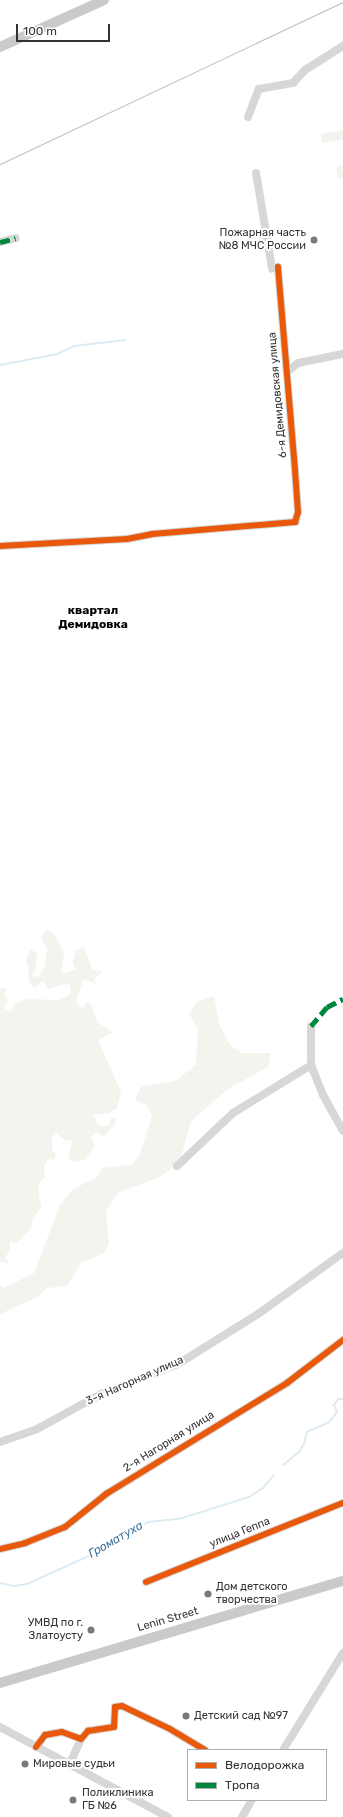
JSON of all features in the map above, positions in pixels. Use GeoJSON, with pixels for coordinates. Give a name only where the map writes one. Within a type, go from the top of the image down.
{"type":"FeatureCollection","features":[{"type":"Feature","properties":{"kind":"main road"},"geometry":{"type":"LineString","coordinates":[[0,47],[104,0]]}},
{"type":"Feature","properties":{"kind":"main road","name":"Lenin Street"},"geometry":{"type":"LineString","coordinates":[[0,1683],[343,1581]]}},
{"type":"Feature","properties":{"kind":"street"},"geometry":{"type":"LineString","coordinates":[[248,117],[259,89],[293,83],[305,70],[343,46]]}},
{"type":"Feature","properties":{"kind":"street","name":"6-я Демидовская улица"},"geometry":{"type":"LineString","coordinates":[[0,546],[127,539],[152,534],[295,522],[298,512],[275,268],[256,173]]}},
{"type":"Feature","properties":{"kind":"street"},"geometry":{"type":"LineString","coordinates":[[0,242],[16,238]]}},
{"type":"Feature","properties":{"kind":"street"},"geometry":{"type":"LineString","coordinates":[[286,372],[298,363],[343,354]]}},
{"type":"Feature","properties":{"kind":"street"},"geometry":{"type":"LineString","coordinates":[[311,1026],[311,1065],[323,1095],[343,1131]]}},
{"type":"Feature","properties":{"kind":"street"},"geometry":{"type":"LineString","coordinates":[[177,1166],[233,1113],[311,1065]]}},
{"type":"Feature","properties":{"kind":"street","name":"3-я Нагорная улица"},"geometry":{"type":"LineString","coordinates":[[0,1442],[38,1429],[101,1394],[178,1364],[258,1314],[343,1253]]}},
{"type":"Feature","properties":{"kind":"street","name":"2-я Нагорная улица"},"geometry":{"type":"LineString","coordinates":[[0,1549],[25,1543],[65,1527],[106,1494],[287,1383],[343,1340]]}},
{"type":"Feature","properties":{"kind":"street","name":"улица Геппа"},"geometry":{"type":"LineString","coordinates":[[146,1582],[343,1504]]}},
{"type":"Feature","properties":{"kind":"street"},"geometry":{"type":"LineString","coordinates":[[284,1749],[343,1653]]}},
{"type":"Feature","properties":{"kind":"street"},"geometry":{"type":"LineString","coordinates":[[69,1765],[81,1738],[88,1731],[114,1727],[115,1707],[122,1706],[170,1729],[203,1749]]}},
{"type":"Feature","properties":{"kind":"street"},"geometry":{"type":"LineString","coordinates":[[0,1727],[168,1817]]}},
{"type":"Feature","properties":{"kind":"street"},"geometry":{"type":"LineString","coordinates":[[36,1747],[45,1735],[62,1732],[81,1738]]}},
{"type":"Feature","properties":{"kind":"street"},"geometry":{"type":"LineString","coordinates":[[242,1817],[251,1801]]}},
{"type":"Feature","properties":{"kind":"shaded area"},"geometry":{"type":"Polygon","coordinates":[[[343,130],[343,140],[322,143],[321,134],[343,130]]]}},
{"type":"Feature","properties":{"kind":"shaded area"},"geometry":{"type":"Polygon","coordinates":[[[343,165],[343,178],[338,178],[336,167],[343,165]]]}},
{"type":"Feature","properties":{"kind":"shaded area"},"geometry":{"type":"Polygon","coordinates":[[[46,929],[54,934],[64,952],[62,974],[76,970],[73,963],[76,950],[84,947],[92,970],[103,971],[94,980],[96,984],[83,979],[76,1003],[82,1008],[88,1002],[91,1004],[97,1022],[113,1032],[98,1040],[121,1092],[117,1108],[109,1113],[93,1115],[98,1124],[103,1127],[110,1124],[111,1118],[116,1118],[116,1122],[104,1137],[97,1132],[91,1137],[95,1146],[85,1159],[74,1162],[68,1158],[72,1140],[66,1141],[56,1133],[51,1139],[53,1151],[56,1155],[54,1160],[48,1159],[44,1167],[45,1177],[39,1184],[39,1198],[42,1206],[33,1218],[31,1228],[17,1243],[10,1241],[10,1251],[5,1257],[9,1263],[0,1262],[0,988],[7,988],[4,994],[8,1000],[4,1008],[11,1012],[14,1004],[27,999],[59,1000],[71,994],[70,985],[65,984],[49,989],[43,981],[34,988],[28,980],[29,969],[26,960],[30,949],[37,953],[36,968],[32,976],[39,977],[45,966],[47,948],[41,939],[46,929]]]}},
{"type":"Feature","properties":{"kind":"shaded area"},"geometry":{"type":"Polygon","coordinates":[[[214,996],[219,1024],[230,1045],[242,1053],[271,1053],[268,1067],[228,1089],[191,1121],[182,1154],[170,1170],[158,1178],[119,1192],[106,1211],[109,1244],[104,1253],[81,1263],[67,1286],[47,1288],[36,1298],[0,1314],[0,1285],[4,1288],[34,1273],[60,1205],[73,1189],[96,1178],[102,1168],[132,1165],[140,1154],[152,1116],[146,1105],[135,1100],[141,1087],[175,1081],[196,1065],[198,1029],[189,1014],[196,1002],[214,996]]]}},
{"type":"Feature","properties":{"kind":"waterway"},"geometry":{"type":"LineString","coordinates":[[0,365],[57,354],[74,346],[126,340]]}},
{"type":"Feature","properties":{"kind":"waterway","name":"Громатуха"},"geometry":{"type":"LineString","coordinates":[[283,1465],[299,1452],[304,1444],[307,1432],[329,1422],[337,1412],[334,1405],[338,1399],[343,1399]]}},
{"type":"Feature","properties":{"kind":"waterway","name":"Громатуха"},"geometry":{"type":"LineString","coordinates":[[0,1583],[14,1586],[27,1584],[102,1550],[121,1536],[148,1522],[179,1519],[249,1497],[263,1488],[274,1475]]}},
{"type":"Feature","properties":{"kind":"tram line"},"geometry":{"type":"LineString","coordinates":[[0,164],[343,2]]}},
{"type":"Feature","properties":{"kind":"marked path"},"geometry":{"type":"LineString","coordinates":[[0,242],[16,238]]}},
{"type":"Feature","properties":{"kind":"marked path"},"geometry":{"type":"LineString","coordinates":[[311,1026],[327,1007],[343,999]]}},
{"type":"Feature","properties":{"kind":"cycle path"},"geometry":{"type":"LineString","coordinates":[[0,546],[127,539],[152,534],[295,522],[298,512],[278,267]]}},
{"type":"Feature","properties":{"kind":"cycle path"},"geometry":{"type":"LineString","coordinates":[[0,1549],[25,1543],[65,1527],[106,1494],[287,1383],[343,1340]]}},
{"type":"Feature","properties":{"kind":"cycle path"},"geometry":{"type":"LineString","coordinates":[[146,1582],[343,1503]]}},
{"type":"Feature","properties":{"kind":"cycle path"},"geometry":{"type":"LineString","coordinates":[[36,1747],[45,1735],[62,1732],[81,1739],[88,1731],[114,1727],[115,1707],[122,1706],[170,1729],[203,1749]]}},
{"type":"Feature","properties":{"kind":"place","name":"Пожарная часть №8 МЧС России"},"geometry":{"type":"Point","coordinates":[314,240]}},
{"type":"Feature","properties":{"kind":"place","name":"Дом детского творчества"},"geometry":{"type":"Point","coordinates":[208,1594]}},
{"type":"Feature","properties":{"kind":"place","name":"УМВД по г. Златоусту"},"geometry":{"type":"Point","coordinates":[91,1630]}},
{"type":"Feature","properties":{"kind":"place","name":"Детский сад №97"},"geometry":{"type":"Point","coordinates":[186,1716]}},
{"type":"Feature","properties":{"kind":"place","name":"Мировые судьи"},"geometry":{"type":"Point","coordinates":[25,1764]}},
{"type":"Feature","properties":{"kind":"place","name":"Поликлиника ГБ №6"},"geometry":{"type":"Point","coordinates":[73,1800]}},
{"type":"Feature","properties":{"kind":"district","name":"квартал Демидовка"},"geometry":{"type":"Point","coordinates":[93,618]}}]}
